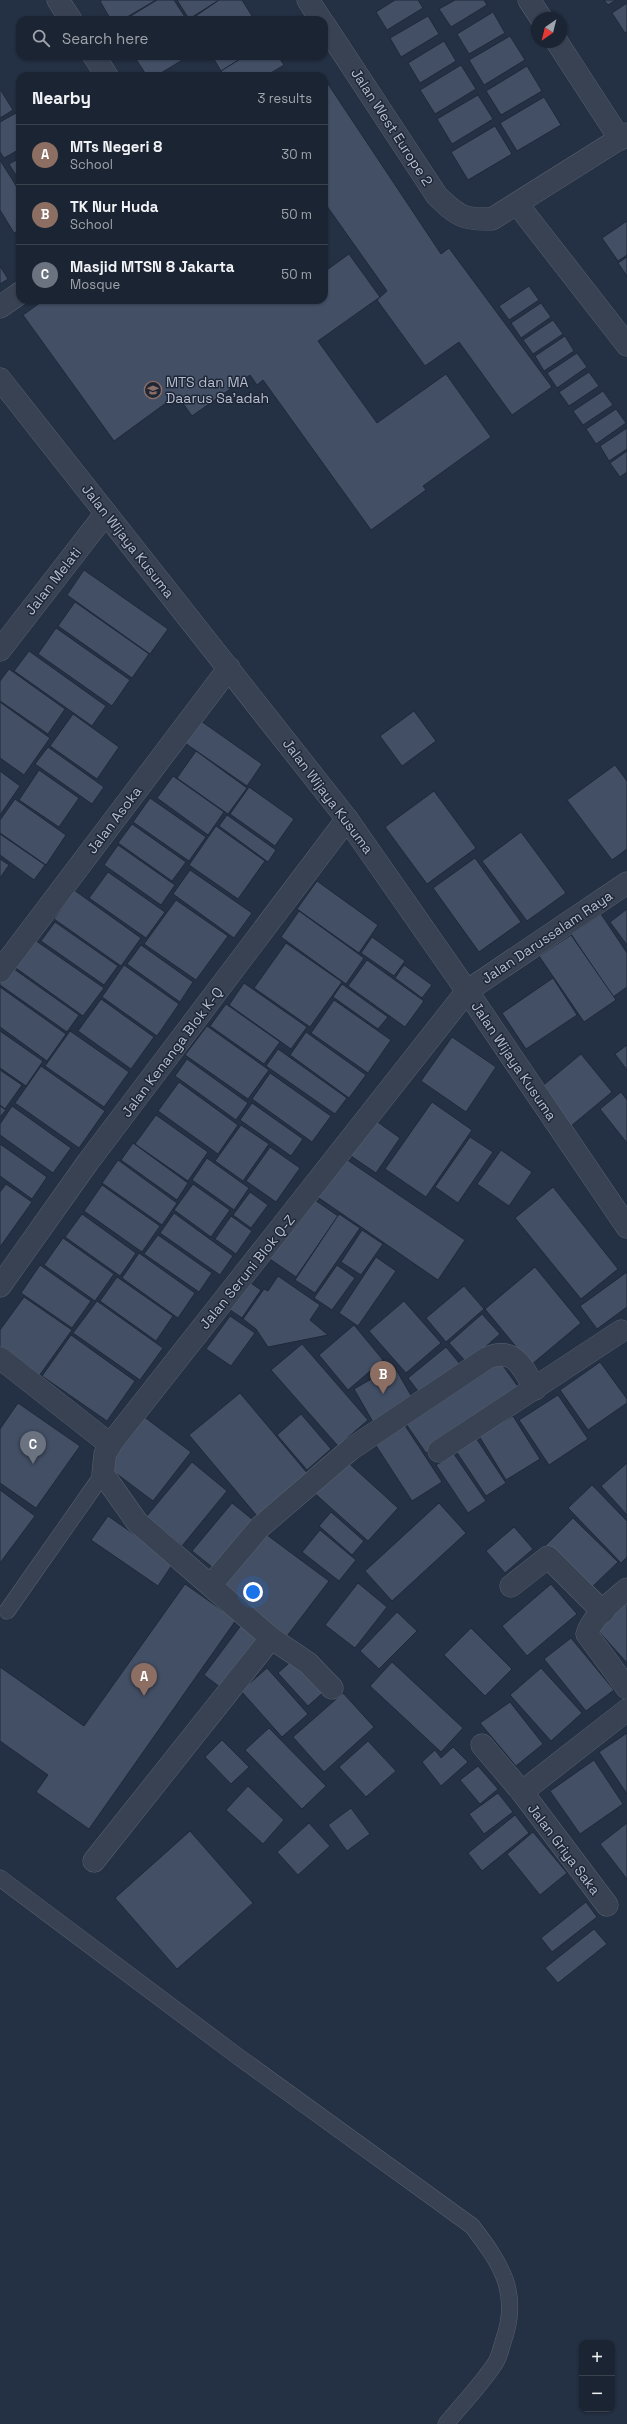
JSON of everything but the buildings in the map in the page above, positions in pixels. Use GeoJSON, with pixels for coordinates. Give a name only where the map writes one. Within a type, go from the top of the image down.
{"type":"FeatureCollection","features":[{"type":"Feature","properties":{"kind":"street"},"geometry":{"type":"LineString","coordinates":[[58,0],[68,16]]}},
{"type":"Feature","properties":{"kind":"street"},"geometry":{"type":"LineString","coordinates":[[308,0],[319,16]]}},
{"type":"Feature","properties":{"kind":"street"},"geometry":{"type":"LineString","coordinates":[[529,0],[537,12]]}},
{"type":"Feature","properties":{"kind":"street","name":"Jalan West Europe 2"},"geometry":{"type":"LineString","coordinates":[[328,30],[437,196],[453,212],[471,220],[492,219],[518,205]]}},
{"type":"Feature","properties":{"kind":"street"},"geometry":{"type":"LineString","coordinates":[[561,48],[623,136],[518,205],[627,346]]}},
{"type":"Feature","properties":{"kind":"street"},"geometry":{"type":"LineString","coordinates":[[97,60],[104,72]]}},
{"type":"Feature","properties":{"kind":"street"},"geometry":{"type":"LineString","coordinates":[[0,307],[16,296]]}},
{"type":"Feature","properties":{"kind":"street","name":"Jalan Wijaya Kusuma"},"geometry":{"type":"LineString","coordinates":[[1,383],[229,668],[347,820],[467,991],[627,1227]]}},
{"type":"Feature","properties":{"kind":"street","name":"Jalan Melati"},"geometry":{"type":"LineString","coordinates":[[0,650],[106,513]]}},
{"type":"Feature","properties":{"kind":"street","name":"Jalan Asoka"},"geometry":{"type":"LineString","coordinates":[[0,971],[229,668]]}},
{"type":"Feature","properties":{"kind":"street","name":"Jalan Kenanga Blok K-Q"},"geometry":{"type":"LineString","coordinates":[[0,1286],[88,1162],[347,820]]}},
{"type":"Feature","properties":{"kind":"street","name":"Jalan Darussalam Raya"},"geometry":{"type":"LineString","coordinates":[[467,991],[627,883]]}},
{"type":"Feature","properties":{"kind":"street","name":"Jalan Seruni Blok Q-Z"},"geometry":{"type":"LineString","coordinates":[[104,1474],[105,1454],[113,1441],[467,991]]}},
{"type":"Feature","properties":{"kind":"street"},"geometry":{"type":"LineString","coordinates":[[439,1451],[535,1388],[625,1333]]}},
{"type":"Feature","properties":{"kind":"street"},"geometry":{"type":"LineString","coordinates":[[211,1585],[260,1527],[351,1449],[487,1358],[501,1354],[513,1357],[520,1364],[535,1388]]}},
{"type":"Feature","properties":{"kind":"street"},"geometry":{"type":"LineString","coordinates":[[0,1358],[107,1442],[113,1441]]}},
{"type":"Feature","properties":{"kind":"street"},"geometry":{"type":"LineString","coordinates":[[104,1474],[137,1522],[271,1638],[308,1663],[332,1688]]}},
{"type":"Feature","properties":{"kind":"street"},"geometry":{"type":"LineString","coordinates":[[511,1586],[548,1557],[603,1612]]}},
{"type":"Feature","properties":{"kind":"street"},"geometry":{"type":"LineString","coordinates":[[627,1588],[589,1628],[588,1638],[627,1688]]}},
{"type":"Feature","properties":{"kind":"street"},"geometry":{"type":"LineString","coordinates":[[94,1861],[271,1638]]}},
{"type":"Feature","properties":{"kind":"street","name":"Jalan Griya Saka"},"geometry":{"type":"LineString","coordinates":[[522,1792],[627,1710]]}},
{"type":"Feature","properties":{"kind":"street","name":"Jalan Griya Saka"},"geometry":{"type":"LineString","coordinates":[[482,1745],[522,1792],[607,1905]]}},
{"type":"Feature","properties":{"kind":"lane"},"geometry":{"type":"LineString","coordinates":[[7,1611],[104,1474]]}},
{"type":"Feature","properties":{"kind":"lane"},"geometry":{"type":"LineString","coordinates":[[0,1878],[236,2055],[472,2226],[491,2251],[505,2277],[511,2304],[507,2331],[496,2362],[446,2424]]}},
{"type":"Feature","properties":{"kind":"place","name":"MTS dan MA Daarus Sa'adah"},"geometry":{"type":"Point","coordinates":[153,390]}},
{"type":"Feature","properties":{"kind":"place","name":"TK Nur Huda"},"geometry":{"type":"Point","coordinates":[383,1394]}},
{"type":"Feature","properties":{"kind":"place","name":"Masjid MTSN 8 Jakarta"},"geometry":{"type":"Point","coordinates":[33,1464]}},
{"type":"Feature","properties":{"kind":"place","name":"MTs Negeri 8"},"geometry":{"type":"Point","coordinates":[144,1696]}}]}
